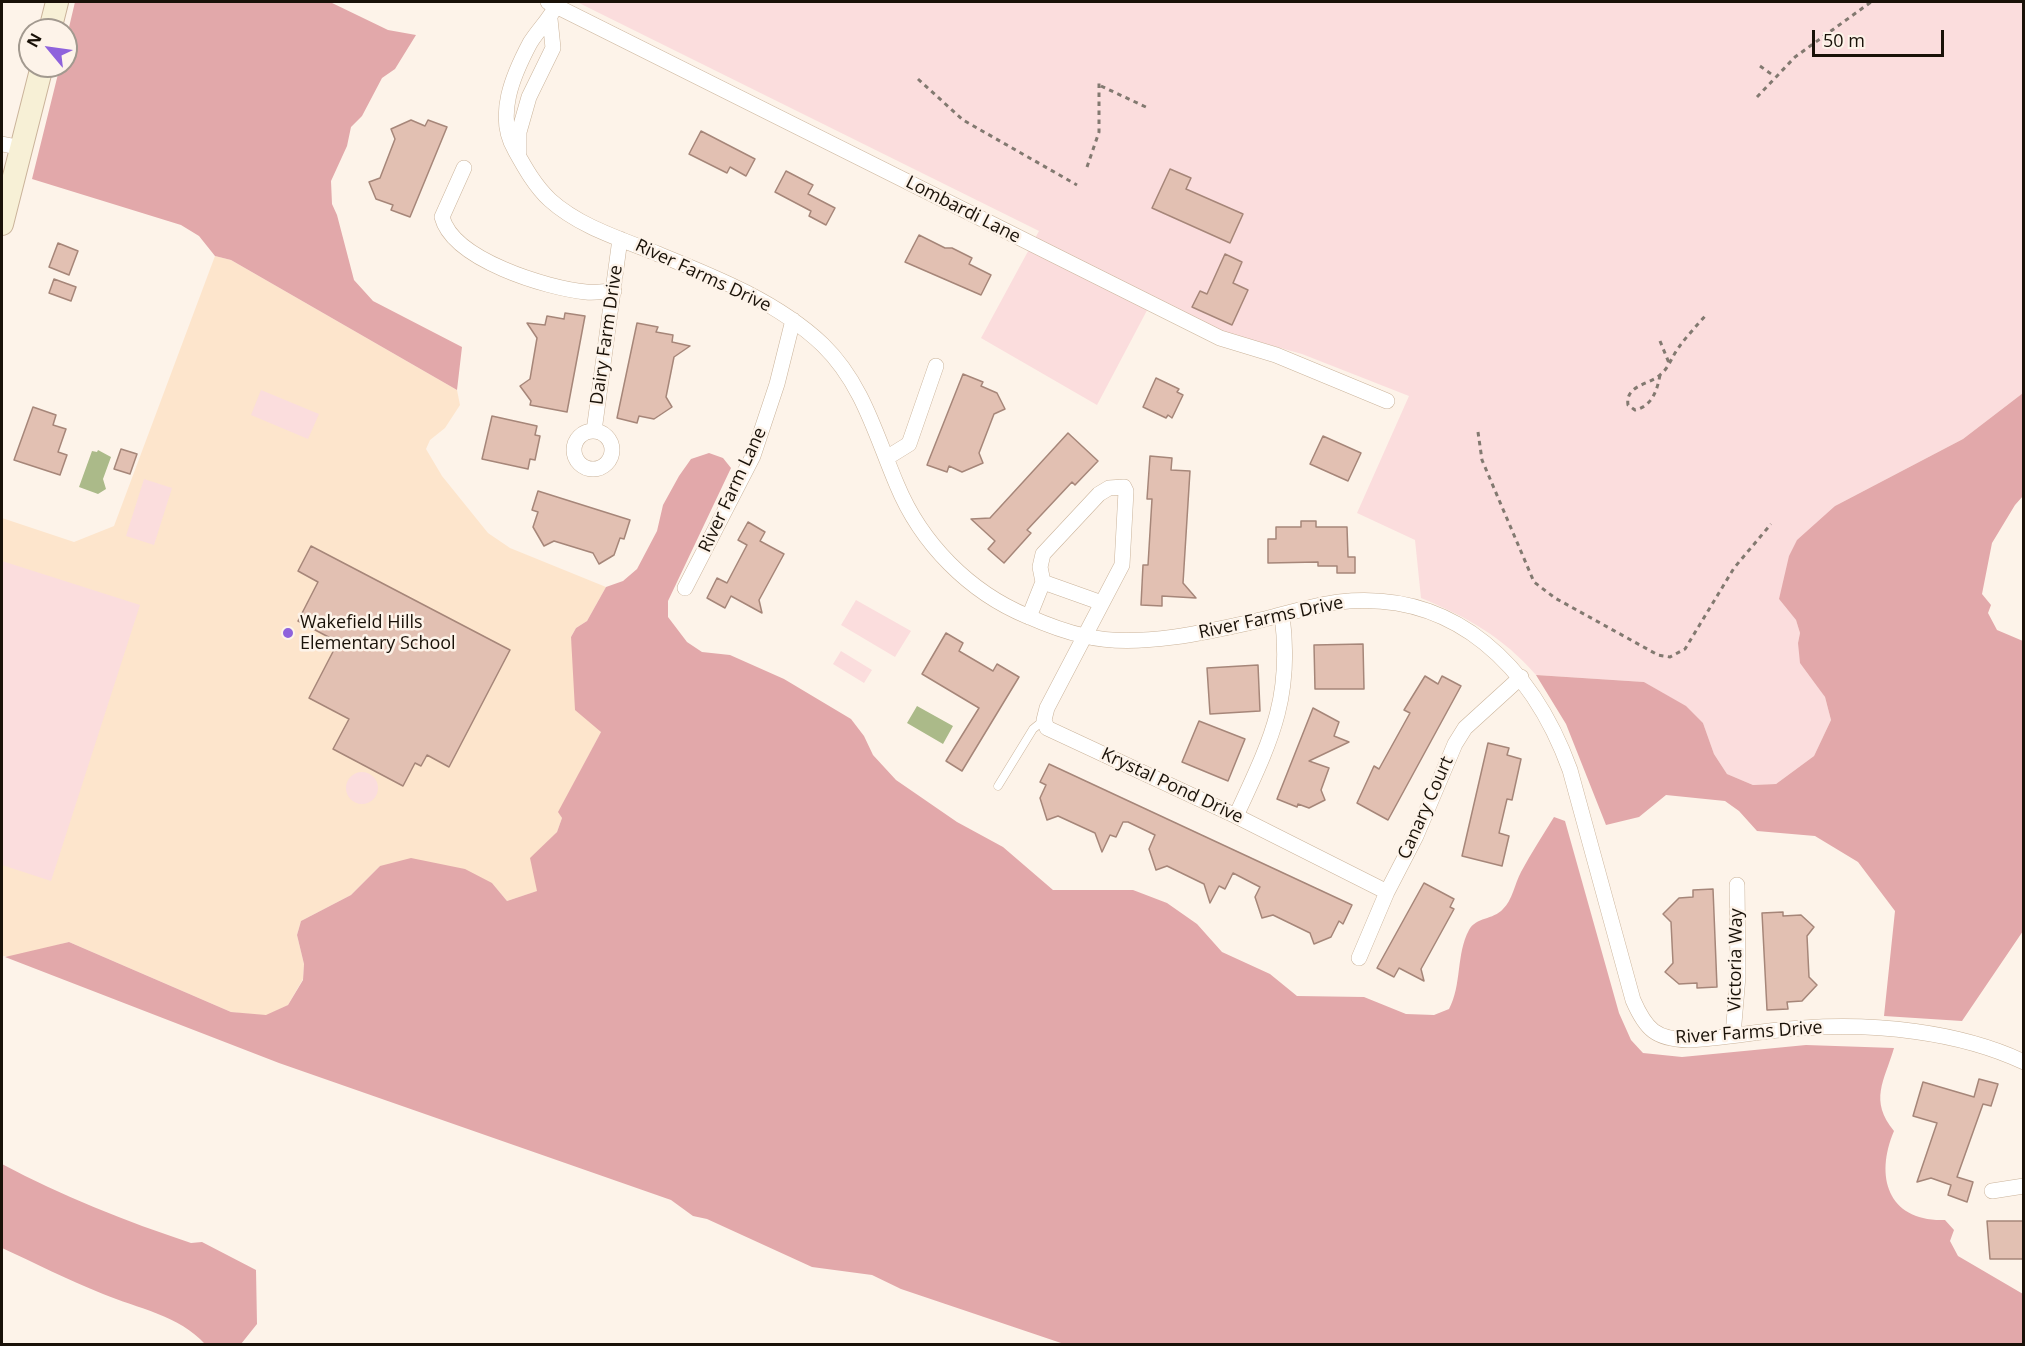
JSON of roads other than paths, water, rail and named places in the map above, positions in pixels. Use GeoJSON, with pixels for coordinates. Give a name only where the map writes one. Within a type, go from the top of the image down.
{"type":"FeatureCollection","features":[{"type":"Feature","properties":{"kind":"street"},"geometry":{"type":"LineString","coordinates":[[54,18],[57,2]]}},
{"type":"Feature","properties":{"kind":"street"},"geometry":{"type":"LineString","coordinates":[[519,156],[522,120],[529,97],[553,48],[551,9]]}},
{"type":"Feature","properties":{"kind":"street","name":"River Farms Drive"},"geometry":{"type":"LineString","coordinates":[[551,9],[532,39],[508,98],[506,120],[508,134],[534,182],[551,200],[578,219],[620,239],[709,275],[793,320],[826,347],[850,379],[872,417],[895,481],[910,511],[938,553],[983,592],[1029,617],[1084,636],[1127,640],[1189,635],[1338,602],[1388,603],[1425,610],[1478,637],[1499,654],[1521,677],[1556,734],[1570,771],[1626,981],[1640,1015],[1656,1034],[1670,1039],[1704,1040],[1733,1035],[1836,1027],[1930,1033],[1969,1041],[2024,1062]]}},
{"type":"Feature","properties":{"kind":"street","name":"Lombardi Lane"},"geometry":{"type":"LineString","coordinates":[[551,9],[1220,338],[1276,355],[1387,401]]}},
{"type":"Feature","properties":{"kind":"street"},"geometry":{"type":"LineString","coordinates":[[2,224],[12,146],[38,78]]}},
{"type":"Feature","properties":{"kind":"street"},"geometry":{"type":"LineString","coordinates":[[464,168],[442,217],[448,232],[458,243],[489,262],[544,283],[587,292],[614,291]]}},
{"type":"Feature","properties":{"kind":"street","name":"Dairy Farm Drive"},"geometry":{"type":"LineString","coordinates":[[594,430],[620,239]]}},
{"type":"Feature","properties":{"kind":"street","name":"River Farm Lane"},"geometry":{"type":"LineString","coordinates":[[685,588],[753,456],[777,384],[793,320]]}},
{"type":"Feature","properties":{"kind":"street"},"geometry":{"type":"LineString","coordinates":[[888,457],[909,444],[936,366]]}},
{"type":"Feature","properties":{"kind":"street"},"geometry":{"type":"LineString","coordinates":[[1029,617],[1043,582],[1040,567],[1043,554],[1099,494],[1109,488],[1124,487],[1126,491],[1122,565],[1047,708],[1044,720]]}},
{"type":"Feature","properties":{"kind":"street"},"geometry":{"type":"LineString","coordinates":[[1043,582],[1102,603]]}},
{"type":"Feature","properties":{"kind":"street"},"geometry":{"type":"LineString","coordinates":[[1236,816],[1269,746],[1282,700],[1286,643],[1282,615]]}},
{"type":"Feature","properties":{"kind":"street","name":"Canary Court"},"geometry":{"type":"LineString","coordinates":[[1359,958],[1387,892],[1416,836],[1455,744],[1465,728],[1521,677]]}},
{"type":"Feature","properties":{"kind":"street","name":"Krystal Pond Drive"},"geometry":{"type":"LineString","coordinates":[[1044,720],[1047,728],[1054,733],[1236,816],[1387,892]]}},
{"type":"Feature","properties":{"kind":"street","name":"Victoria Way"},"geometry":{"type":"LineString","coordinates":[[1733,1035],[1738,976],[1737,885]]}},
{"type":"Feature","properties":{"kind":"street"},"geometry":{"type":"LineString","coordinates":[[1992,1191],[2024,1186]]}},
{"type":"Feature","properties":{"kind":"lane"},"geometry":{"type":"LineString","coordinates":[[998,786],[1033,729],[1044,720]]}},
{"type":"Feature","properties":{"kind":"place","name":"Wakefield Hills Elementary School"},"geometry":{"type":"Point","coordinates":[288,633]}}]}
